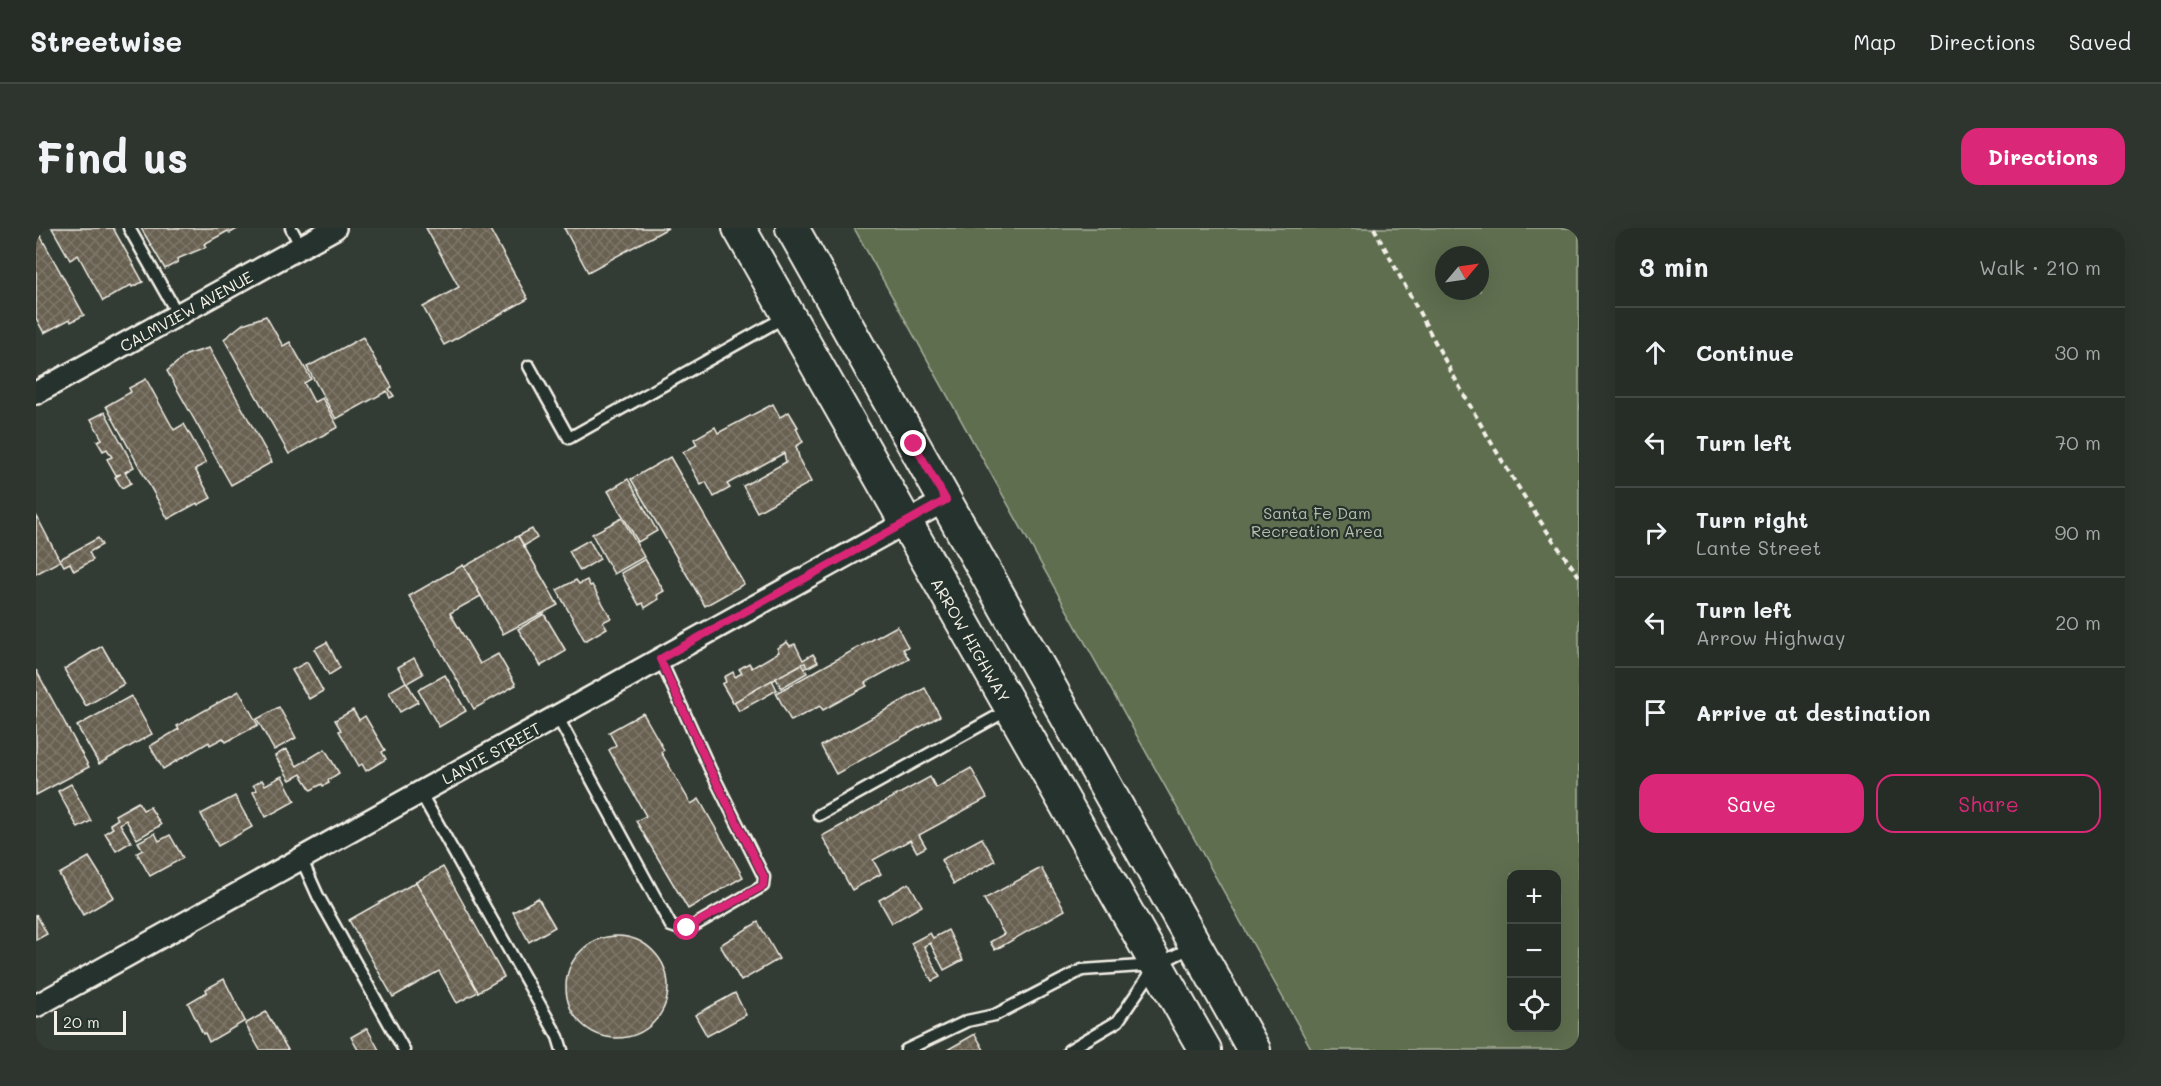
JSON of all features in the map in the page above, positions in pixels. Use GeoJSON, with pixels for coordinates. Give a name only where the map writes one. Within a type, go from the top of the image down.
{"type":"FeatureCollection","features":[{"type":"Feature","properties":{"kind":"main road","name":"ARROW HIGHWAY"},"geometry":{"type":"LineString","coordinates":[[739,228],[1205,1050]]}},
{"type":"Feature","properties":{"kind":"main road"},"geometry":{"type":"LineString","coordinates":[[792,228],[1254,1050]]}},
{"type":"Feature","properties":{"kind":"street","name":"CALMVIEW AVENUE"},"geometry":{"type":"LineString","coordinates":[[36,393],[335,228]]}},
{"type":"Feature","properties":{"kind":"street","name":"LANTE STREET"},"geometry":{"type":"LineString","coordinates":[[36,1006],[946,500]]}},
{"type":"Feature","properties":{"kind":"lane"},"geometry":{"type":"LineString","coordinates":[[129,228],[178,315]]}},
{"type":"Feature","properties":{"kind":"lane"},"geometry":{"type":"LineString","coordinates":[[291,228],[301,247]]}},
{"type":"Feature","properties":{"kind":"lane"},"geometry":{"type":"LineString","coordinates":[[530,366],[569,438],[788,315]]}},
{"type":"Feature","properties":{"kind":"lane"},"geometry":{"type":"LineString","coordinates":[[557,716],[671,926],[680,929],[694,925],[763,886],[764,877],[710,769],[660,659]]}},
{"type":"Feature","properties":{"kind":"lane"},"geometry":{"type":"LineString","coordinates":[[819,815],[1010,709]]}},
{"type":"Feature","properties":{"kind":"lane"},"geometry":{"type":"LineString","coordinates":[[420,792],[558,1036],[562,1050]]}},
{"type":"Feature","properties":{"kind":"lane"},"geometry":{"type":"LineString","coordinates":[[301,858],[318,896],[404,1050]]}},
{"type":"Feature","properties":{"kind":"lane"},"geometry":{"type":"LineString","coordinates":[[906,1050],[967,1021],[996,1015],[1082,970],[1156,965],[1194,946]]}},
{"type":"Feature","properties":{"kind":"lane"},"geometry":{"type":"LineString","coordinates":[[1069,1050],[1118,1021],[1156,965]]}},
{"type":"Feature","properties":{"kind":"path"},"geometry":{"type":"LineString","coordinates":[[1374,228],[1495,449],[1526,500],[1579,576]]}},
{"type":"Feature","properties":{"kind":"green space","name":"Santa Fe Dam Recreation Area"},"geometry":{"type":"Polygon","coordinates":[[[854,228],[1579,228],[1579,1050],[1312,1050],[854,228]]]}},
{"type":"Feature","properties":{"kind":"building"},"geometry":{"type":"Polygon","coordinates":[[[36,228],[84,315],[71,322],[70,319],[44,333],[36,318],[36,228]]]}},
{"type":"Feature","properties":{"kind":"building"},"geometry":{"type":"Polygon","coordinates":[[[52,228],[113,228],[143,282],[132,287],[131,285],[103,301],[78,255],[70,260],[52,228]]]}},
{"type":"Feature","properties":{"kind":"building"},"geometry":{"type":"Polygon","coordinates":[[[141,228],[239,228],[230,233],[228,231],[204,244],[206,247],[177,259],[178,262],[165,269],[141,228]]]}},
{"type":"Feature","properties":{"kind":"building"},"geometry":{"type":"Polygon","coordinates":[[[426,228],[489,228],[528,299],[444,345],[423,307],[459,287],[426,228]]]}},
{"type":"Feature","properties":{"kind":"building"},"geometry":{"type":"Polygon","coordinates":[[[564,228],[668,228],[588,272],[564,228]]]}},
{"type":"Feature","properties":{"kind":"building"},"geometry":{"type":"Polygon","coordinates":[[[266,316],[283,346],[290,342],[311,379],[304,383],[314,402],[322,398],[338,427],[289,454],[224,339],[243,324],[266,316]]]}},
{"type":"Feature","properties":{"kind":"building"},"geometry":{"type":"Polygon","coordinates":[[[363,337],[392,387],[389,389],[394,396],[390,398],[387,391],[336,419],[307,367],[363,337]]]}},
{"type":"Feature","properties":{"kind":"building"},"geometry":{"type":"Polygon","coordinates":[[[209,348],[272,462],[231,485],[167,371],[186,355],[209,348]]]}},
{"type":"Feature","properties":{"kind":"building"},"geometry":{"type":"Polygon","coordinates":[[[146,379],[174,430],[184,424],[206,463],[195,469],[211,498],[168,519],[106,406],[131,392],[129,388],[146,379]]]}},
{"type":"Feature","properties":{"kind":"building"},"geometry":{"type":"Polygon","coordinates":[[[773,404],[780,417],[789,412],[798,427],[796,428],[803,442],[796,446],[800,461],[811,482],[757,512],[743,486],[786,462],[784,453],[727,484],[730,488],[714,497],[706,482],[701,485],[683,452],[697,445],[694,439],[715,427],[718,433],[773,404]]]}},
{"type":"Feature","properties":{"kind":"building"},"geometry":{"type":"Polygon","coordinates":[[[105,412],[134,467],[125,472],[131,483],[122,488],[115,477],[121,474],[116,475],[107,459],[112,457],[107,449],[103,451],[97,441],[102,439],[91,419],[105,412]]]}},
{"type":"Feature","properties":{"kind":"building"},"geometry":{"type":"Polygon","coordinates":[[[670,457],[744,584],[705,606],[631,479],[670,457]]]}},
{"type":"Feature","properties":{"kind":"building"},"geometry":{"type":"Polygon","coordinates":[[[628,479],[657,531],[638,542],[608,491],[628,479]]]}},
{"type":"Feature","properties":{"kind":"building"},"geometry":{"type":"Polygon","coordinates":[[[36,515],[60,561],[36,574],[36,515]]]}},
{"type":"Feature","properties":{"kind":"building"},"geometry":{"type":"Polygon","coordinates":[[[622,518],[644,557],[614,574],[592,534],[622,518]]]}},
{"type":"Feature","properties":{"kind":"building"},"geometry":{"type":"Polygon","coordinates":[[[532,529],[537,538],[524,546],[518,536],[532,529]]]}},
{"type":"Feature","properties":{"kind":"building"},"geometry":{"type":"Polygon","coordinates":[[[518,536],[558,605],[503,634],[464,567],[518,536]]]}},
{"type":"Feature","properties":{"kind":"building"},"geometry":{"type":"Polygon","coordinates":[[[98,538],[102,545],[89,552],[93,560],[74,571],[70,563],[64,566],[60,559],[98,538]]]}},
{"type":"Feature","properties":{"kind":"building"},"geometry":{"type":"Polygon","coordinates":[[[589,540],[600,559],[580,571],[569,551],[589,540]]]}},
{"type":"Feature","properties":{"kind":"building"},"geometry":{"type":"Polygon","coordinates":[[[645,559],[664,591],[657,595],[659,599],[645,608],[643,603],[639,605],[621,573],[645,559]]]}},
{"type":"Feature","properties":{"kind":"building"},"geometry":{"type":"Polygon","coordinates":[[[463,565],[481,596],[450,613],[480,664],[498,654],[516,685],[474,709],[409,596],[463,565]]]}},
{"type":"Feature","properties":{"kind":"building"},"geometry":{"type":"Polygon","coordinates":[[[576,580],[579,584],[587,580],[590,586],[592,585],[611,618],[603,622],[607,628],[585,641],[557,590],[576,580]]]}},
{"type":"Feature","properties":{"kind":"building"},"geometry":{"type":"Polygon","coordinates":[[[544,614],[566,651],[541,666],[518,629],[544,614]]]}},
{"type":"Feature","properties":{"kind":"building"},"geometry":{"type":"Polygon","coordinates":[[[897,626],[908,647],[903,649],[909,659],[865,683],[867,686],[823,710],[820,706],[791,721],[776,693],[897,626]]]}},
{"type":"Feature","properties":{"kind":"building"},"geometry":{"type":"Polygon","coordinates":[[[327,642],[340,668],[329,675],[314,649],[327,642]]]}},
{"type":"Feature","properties":{"kind":"building"},"geometry":{"type":"Polygon","coordinates":[[[787,642],[790,646],[795,644],[803,660],[813,654],[818,662],[807,668],[805,663],[802,664],[733,703],[722,684],[726,682],[724,677],[733,672],[735,677],[742,673],[739,669],[749,663],[752,668],[779,652],[777,648],[787,642]]]}},
{"type":"Feature","properties":{"kind":"building"},"geometry":{"type":"Polygon","coordinates":[[[102,646],[124,684],[86,706],[64,669],[102,646]]]}},
{"type":"Feature","properties":{"kind":"building"},"geometry":{"type":"Polygon","coordinates":[[[414,658],[423,674],[407,683],[418,702],[400,712],[389,692],[406,682],[398,667],[414,658]]]}},
{"type":"Feature","properties":{"kind":"building"},"geometry":{"type":"Polygon","coordinates":[[[307,662],[323,691],[309,699],[292,670],[307,662]]]}},
{"type":"Feature","properties":{"kind":"building"},"geometry":{"type":"Polygon","coordinates":[[[802,664],[807,673],[781,688],[776,678],[802,664]]]}},
{"type":"Feature","properties":{"kind":"building"},"geometry":{"type":"Polygon","coordinates":[[[36,670],[89,767],[36,795],[36,670]]]}},
{"type":"Feature","properties":{"kind":"building"},"geometry":{"type":"Polygon","coordinates":[[[445,675],[466,711],[439,727],[418,690],[445,675]]]}},
{"type":"Feature","properties":{"kind":"building"},"geometry":{"type":"Polygon","coordinates":[[[772,680],[777,690],[739,711],[734,702],[772,680]]]}},
{"type":"Feature","properties":{"kind":"building"},"geometry":{"type":"Polygon","coordinates":[[[925,688],[940,716],[836,774],[821,746],[925,688]]]}},
{"type":"Feature","properties":{"kind":"building"},"geometry":{"type":"Polygon","coordinates":[[[239,691],[258,725],[226,742],[223,738],[210,745],[209,742],[163,769],[150,746],[179,729],[177,726],[239,691]]]}},
{"type":"Feature","properties":{"kind":"building"},"geometry":{"type":"Polygon","coordinates":[[[131,696],[152,734],[99,764],[77,726],[131,696]]]}},
{"type":"Feature","properties":{"kind":"building"},"geometry":{"type":"Polygon","coordinates":[[[279,707],[296,738],[274,750],[257,719],[279,707]]]}},
{"type":"Feature","properties":{"kind":"building"},"geometry":{"type":"Polygon","coordinates":[[[353,710],[359,720],[365,716],[385,750],[382,752],[386,759],[366,771],[362,764],[359,766],[335,720],[353,710]]]}},
{"type":"Feature","properties":{"kind":"building"},"geometry":{"type":"Polygon","coordinates":[[[643,713],[664,750],[661,752],[691,804],[699,799],[743,877],[688,909],[636,821],[646,816],[609,750],[616,745],[609,732],[643,713]]]}},
{"type":"Feature","properties":{"kind":"building"},"geometry":{"type":"Polygon","coordinates":[[[286,749],[297,766],[325,749],[339,773],[328,780],[329,783],[311,790],[301,774],[290,780],[275,756],[286,749]]]}},
{"type":"Feature","properties":{"kind":"building"},"geometry":{"type":"Polygon","coordinates":[[[971,768],[987,798],[919,835],[926,847],[917,852],[910,840],[873,860],[881,874],[852,890],[822,836],[930,777],[936,788],[971,768]]]}},
{"type":"Feature","properties":{"kind":"building"},"geometry":{"type":"Polygon","coordinates":[[[282,776],[295,801],[266,817],[253,792],[257,790],[253,785],[262,780],[265,785],[282,776]]]}},
{"type":"Feature","properties":{"kind":"building"},"geometry":{"type":"Polygon","coordinates":[[[71,784],[91,821],[78,828],[58,791],[71,784]]]}},
{"type":"Feature","properties":{"kind":"building"},"geometry":{"type":"Polygon","coordinates":[[[235,796],[252,827],[218,846],[201,814],[235,796]]]}},
{"type":"Feature","properties":{"kind":"building"},"geometry":{"type":"Polygon","coordinates":[[[138,802],[143,810],[150,807],[161,825],[137,839],[126,820],[120,824],[131,842],[116,851],[105,833],[113,828],[110,824],[118,819],[115,815],[138,802]]]}},
{"type":"Feature","properties":{"kind":"building"},"geometry":{"type":"Polygon","coordinates":[[[155,833],[159,841],[170,835],[183,858],[150,876],[137,853],[143,850],[138,842],[155,833]]]}},
{"type":"Feature","properties":{"kind":"building"},"geometry":{"type":"Polygon","coordinates":[[[982,838],[995,861],[954,884],[941,860],[982,838]]]}},
{"type":"Feature","properties":{"kind":"building"},"geometry":{"type":"Polygon","coordinates":[[[89,857],[114,897],[83,915],[59,874],[89,857]]]}},
{"type":"Feature","properties":{"kind":"building"},"geometry":{"type":"Polygon","coordinates":[[[443,867],[504,977],[478,992],[416,882],[443,867]]]}},
{"type":"Feature","properties":{"kind":"building"},"geometry":{"type":"Polygon","coordinates":[[[1041,868],[1065,910],[995,950],[990,942],[1004,934],[984,899],[1041,868]]]}},
{"type":"Feature","properties":{"kind":"building"},"geometry":{"type":"Polygon","coordinates":[[[416,882],[478,992],[457,1003],[439,971],[393,997],[349,920],[416,882]]]}},
{"type":"Feature","properties":{"kind":"building"},"geometry":{"type":"Polygon","coordinates":[[[909,883],[922,906],[892,923],[879,900],[909,883]]]}},
{"type":"Feature","properties":{"kind":"building"},"geometry":{"type":"Polygon","coordinates":[[[538,898],[555,927],[529,942],[513,912],[538,898]]]}},
{"type":"Feature","properties":{"kind":"building"},"geometry":{"type":"Polygon","coordinates":[[[36,914],[47,934],[36,940],[36,914]]]}},
{"type":"Feature","properties":{"kind":"building"},"geometry":{"type":"Polygon","coordinates":[[[758,922],[779,959],[741,981],[720,945],[758,922]]]}},
{"type":"Feature","properties":{"kind":"building"},"geometry":{"type":"Polygon","coordinates":[[[948,930],[963,960],[944,970],[930,943],[924,946],[940,977],[932,981],[911,943],[930,933],[933,938],[948,930]]]}},
{"type":"Feature","properties":{"kind":"building"},"geometry":{"type":"Polygon","coordinates":[[[617,936],[637,940],[653,951],[664,967],[668,987],[664,1007],[653,1023],[637,1034],[617,1038],[597,1034],[581,1023],[570,1007],[566,987],[570,967],[581,951],[597,940],[617,936]]]}},
{"type":"Feature","properties":{"kind":"building"},"geometry":{"type":"Polygon","coordinates":[[[224,979],[245,1021],[209,1042],[188,1003],[224,979]]]}},
{"type":"Feature","properties":{"kind":"building"},"geometry":{"type":"Polygon","coordinates":[[[735,993],[746,1015],[707,1036],[695,1015],[735,993]]]}},
{"type":"Feature","properties":{"kind":"building"},"geometry":{"type":"Polygon","coordinates":[[[266,1012],[288,1050],[260,1050],[245,1024],[266,1012]]]}},
{"type":"Feature","properties":{"kind":"building"},"geometry":{"type":"Polygon","coordinates":[[[367,1028],[379,1050],[358,1050],[351,1037],[367,1028]]]}},
{"type":"Feature","properties":{"kind":"building"},"geometry":{"type":"Polygon","coordinates":[[[975,1034],[984,1050],[947,1050],[975,1034]]]}},
{"type":"Feature","properties":{"kind":"route"},"geometry":{"type":"LineString","coordinates":[[687,928],[763,886],[764,877],[710,769],[660,659],[946,500],[914,444]]}}]}
